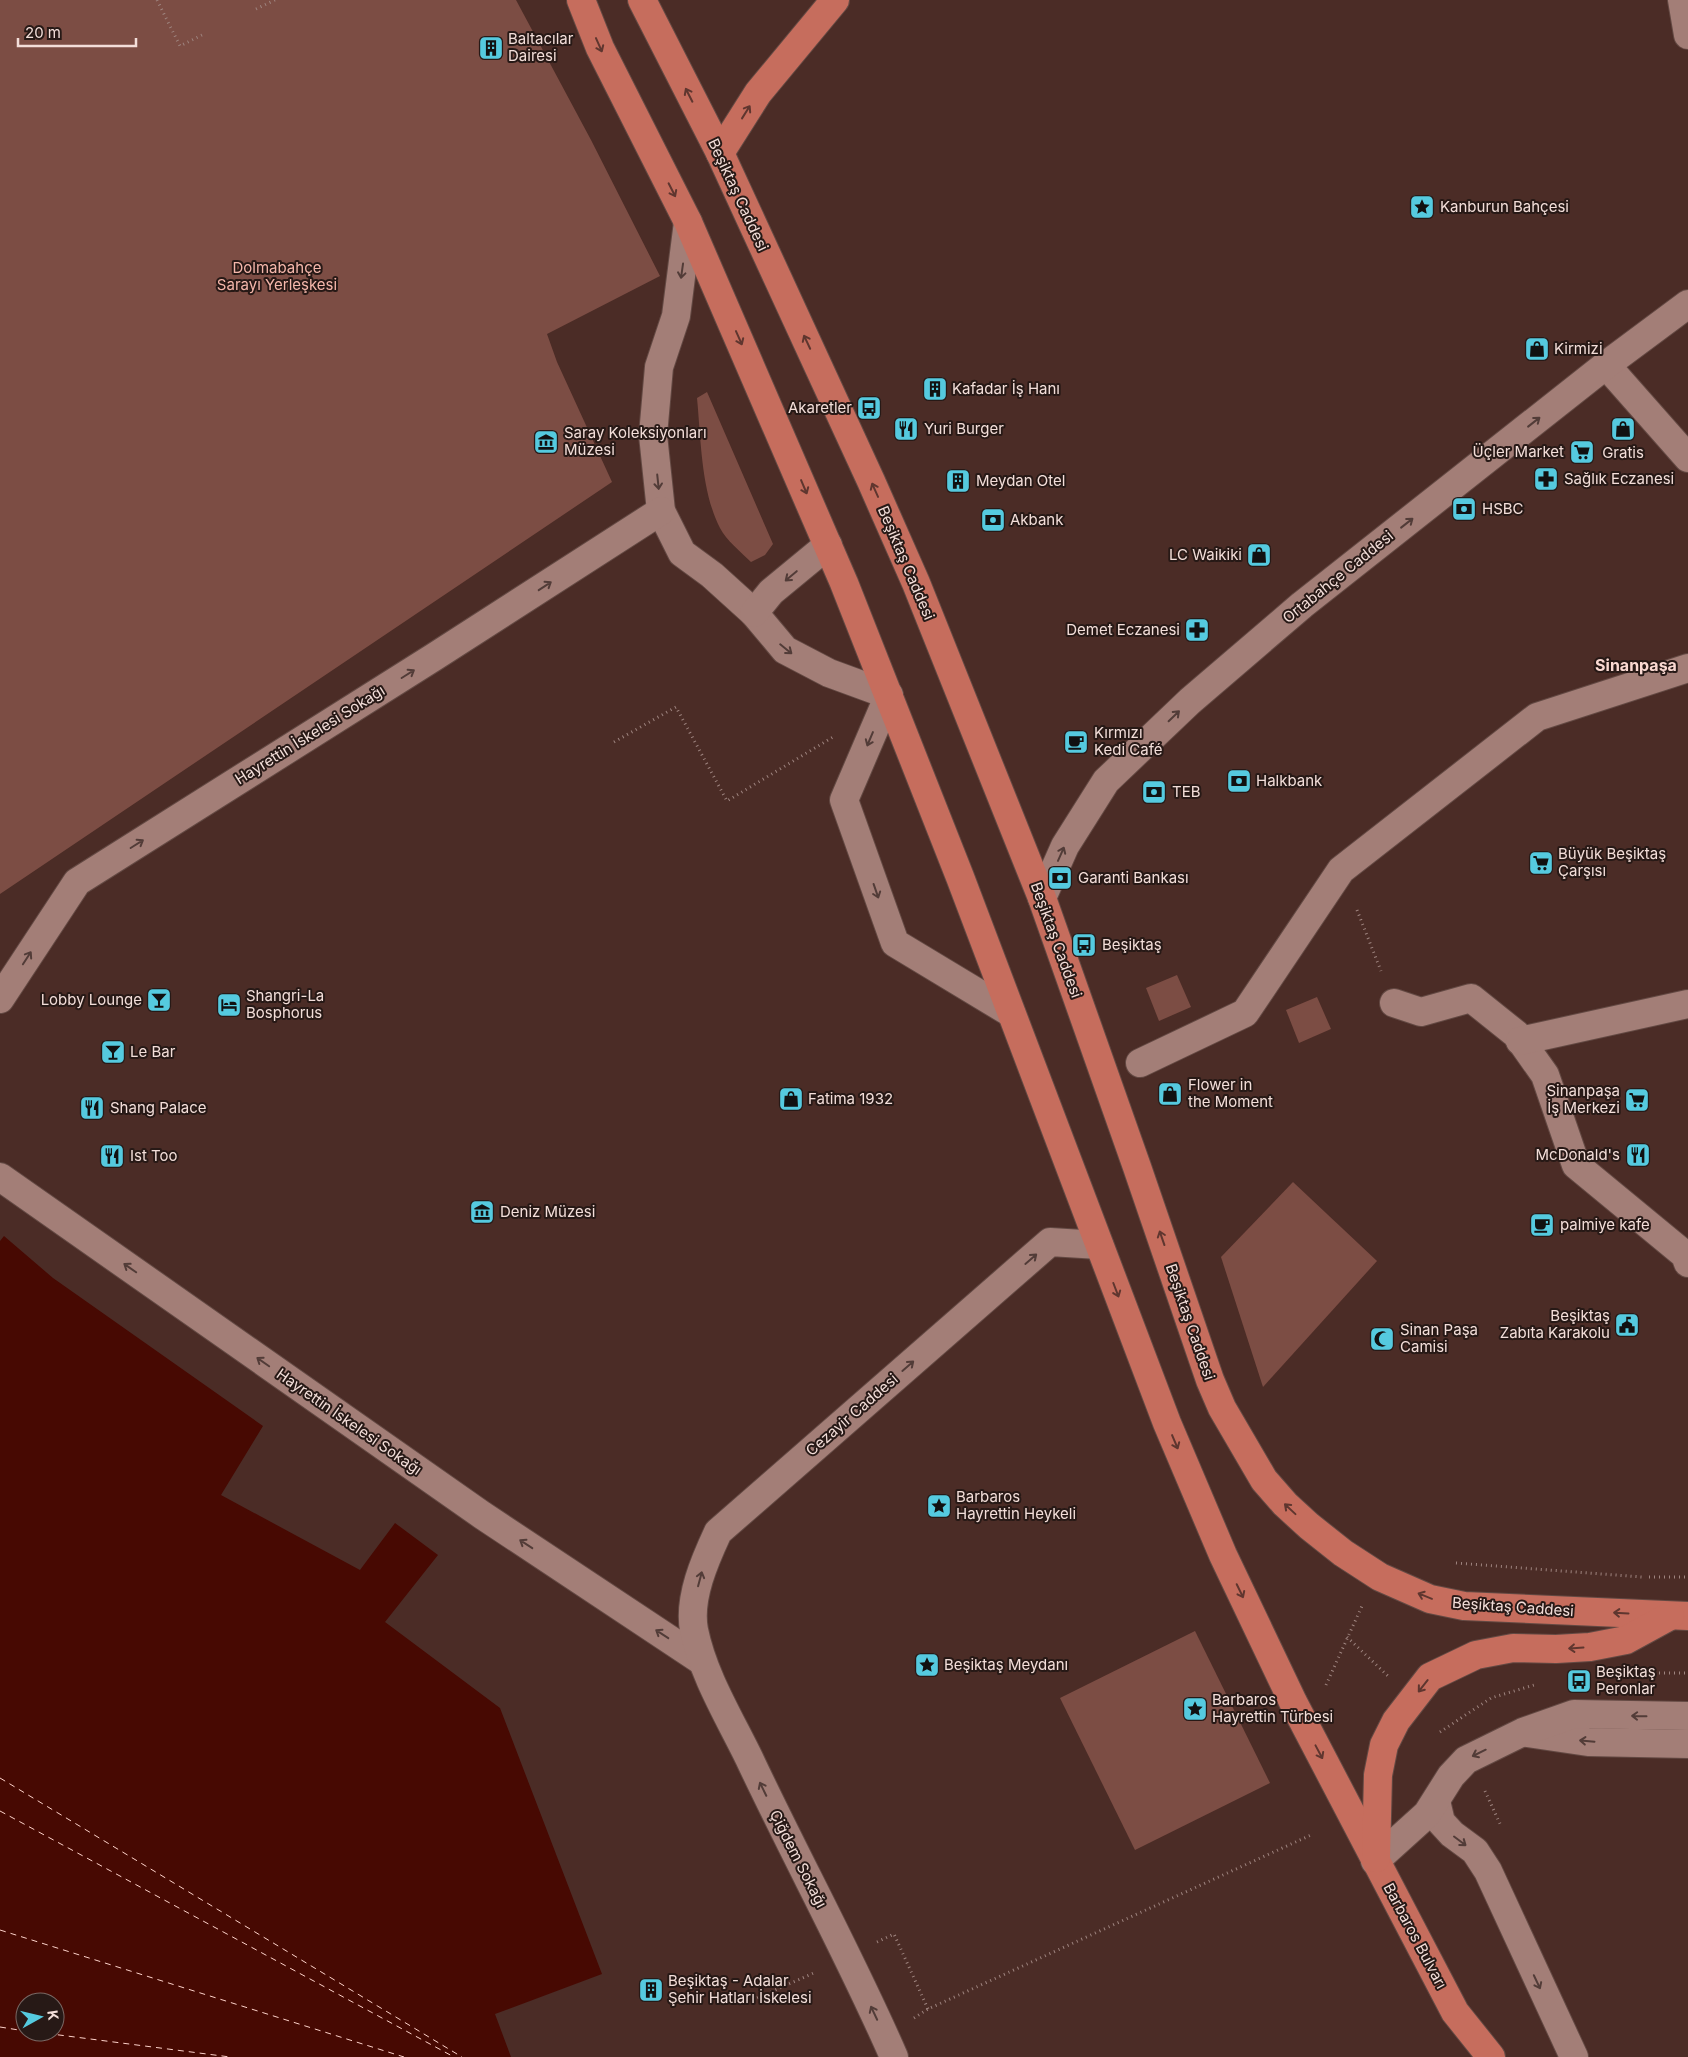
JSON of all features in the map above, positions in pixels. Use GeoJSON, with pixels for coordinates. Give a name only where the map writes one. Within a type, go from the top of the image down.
{"type":"FeatureCollection","features":[{"type":"Feature","properties":{"kind":"main road"},"geometry":{"type":"LineString","coordinates":[[581,0],[600,48],[688,222],[828,545],[889,694],[1167,1423],[1223,1555],[1293,1702],[1376,1861]]}},
{"type":"Feature","properties":{"kind":"main road","name":"Beşiktaş Caddesi"},"geometry":{"type":"LineString","coordinates":[[642,0],[720,153],[912,574],[1042,898],[1141,1177],[1210,1380],[1222,1408],[1264,1480],[1309,1526],[1343,1553],[1380,1577],[1430,1599],[1464,1606],[1679,1616]]}},
{"type":"Feature","properties":{"kind":"main road"},"geometry":{"type":"LineString","coordinates":[[720,153],[758,93],[836,0]]}},
{"type":"Feature","properties":{"kind":"main road"},"geometry":{"type":"LineString","coordinates":[[1376,1861],[1378,1775],[1384,1745],[1396,1721],[1430,1677],[1476,1655],[1513,1648],[1556,1649],[1626,1640],[1679,1616]]}},
{"type":"Feature","properties":{"kind":"main road","name":"Barbaros Bulvarı"},"geometry":{"type":"LineString","coordinates":[[1376,1861],[1455,2012]]}},
{"type":"Feature","properties":{"kind":"main road"},"geometry":{"type":"LineString","coordinates":[[1455,2012],[1467,2057]]}},
{"type":"Feature","properties":{"kind":"main road"},"geometry":{"type":"LineString","coordinates":[[1455,2012],[1491,2057]]}},
{"type":"Feature","properties":{"kind":"street"},"geometry":{"type":"LineString","coordinates":[[1682,0],[1688,35]]}},
{"type":"Feature","properties":{"kind":"street"},"geometry":{"type":"LineString","coordinates":[[688,222],[676,316],[658,368],[653,435],[661,511],[682,553],[712,575],[754,612],[785,650],[829,673],[889,694],[844,800],[895,943],[1011,1013]]}},
{"type":"Feature","properties":{"kind":"street","name":"Ortabahçe Caddesi"},"geometry":{"type":"LineString","coordinates":[[1042,898],[1064,846],[1106,781],[1190,701],[1302,605],[1606,365],[1688,304]]}},
{"type":"Feature","properties":{"kind":"street"},"geometry":{"type":"LineString","coordinates":[[1606,365],[1688,458]]}},
{"type":"Feature","properties":{"kind":"street","name":"Hayrettin İskelesi Sokağı"},"geometry":{"type":"LineString","coordinates":[[0,999],[77,882],[434,657],[661,511]]}},
{"type":"Feature","properties":{"kind":"street"},"geometry":{"type":"LineString","coordinates":[[754,612],[771,592],[828,545]]}},
{"type":"Feature","properties":{"kind":"street"},"geometry":{"type":"LineString","coordinates":[[1140,1063],[1244,1013],[1340,870],[1537,717],[1688,668]]}},
{"type":"Feature","properties":{"kind":"street"},"geometry":{"type":"LineString","coordinates":[[1394,1003],[1421,1012],[1471,998],[1516,1034],[1545,1075],[1576,1165],[1685,1255],[1688,1263]]}},
{"type":"Feature","properties":{"kind":"street"},"geometry":{"type":"LineString","coordinates":[[1520,1041],[1688,1004]]}},
{"type":"Feature","properties":{"kind":"street","name":"Hayrettin İskelesi Sokağı"},"geometry":{"type":"LineString","coordinates":[[0,1177],[482,1515],[702,1660]]}},
{"type":"Feature","properties":{"kind":"street","name":"Cezayir Caddesi"},"geometry":{"type":"LineString","coordinates":[[702,1660],[694,1628],[695,1595],[705,1559],[718,1532],[1050,1242],[1099,1245]]}},
{"type":"Feature","properties":{"kind":"street","name":"Çiğdem Sokağı"},"geometry":{"type":"LineString","coordinates":[[702,1660],[764,1791],[848,1957],[890,2047]]}},
{"type":"Feature","properties":{"kind":"street"},"geometry":{"type":"LineString","coordinates":[[1376,1861],[1427,1814],[1451,1776],[1466,1760],[1523,1732],[1574,1714],[1688,1716]]}},
{"type":"Feature","properties":{"kind":"street"},"geometry":{"type":"LineString","coordinates":[[1523,1732],[1588,1742],[1688,1744]]}},
{"type":"Feature","properties":{"kind":"street"},"geometry":{"type":"LineString","coordinates":[[1436,1801],[1441,1822],[1452,1834],[1474,1851],[1488,1871],[1574,2057]]}},
{"type":"Feature","properties":{"kind":"path"},"geometry":{"type":"LineString","coordinates":[[157,0],[180,46],[204,34]]}},
{"type":"Feature","properties":{"kind":"path"},"geometry":{"type":"LineString","coordinates":[[256,9],[274,0]]}},
{"type":"Feature","properties":{"kind":"path"},"geometry":{"type":"LineString","coordinates":[[614,742],[676,707],[727,801],[823,743]]}},
{"type":"Feature","properties":{"kind":"path"},"geometry":{"type":"LineString","coordinates":[[1340,870],[1394,1003]]}},
{"type":"Feature","properties":{"kind":"path"},"geometry":{"type":"LineString","coordinates":[[1456,1563],[1648,1577],[1688,1577]]}},
{"type":"Feature","properties":{"kind":"path"},"geometry":{"type":"LineString","coordinates":[[1326,1685],[1365,1599]]}},
{"type":"Feature","properties":{"kind":"path"},"geometry":{"type":"LineString","coordinates":[[1347,1637],[1392,1680]]}},
{"type":"Feature","properties":{"kind":"path"},"geometry":{"type":"LineString","coordinates":[[1435,1727],[1446,1738]]}},
{"type":"Feature","properties":{"kind":"path"},"geometry":{"type":"LineString","coordinates":[[890,2047],[928,2009],[1310,1836]]}},
{"type":"Feature","properties":{"kind":"path"},"geometry":{"type":"LineString","coordinates":[[848,1957],[894,1934],[928,2009]]}},
{"type":"Feature","properties":{"kind":"path"},"geometry":{"type":"LineString","coordinates":[[748,2002],[819,1970]]}},
{"type":"Feature","properties":{"kind":"green space","name":"Dolmabahçe Sarayı Yerleşkesi"},"geometry":{"type":"Polygon","coordinates":[[[0,0],[516,0],[591,140],[660,276],[547,334],[557,362],[612,482],[0,894],[0,0]]]}},
{"type":"Feature","properties":{"kind":"green space"},"geometry":{"type":"Polygon","coordinates":[[[707,392],[773,544],[765,555],[751,562],[720,528],[709,498],[705,481],[697,398],[707,392]]]}},
{"type":"Feature","properties":{"kind":"green space"},"geometry":{"type":"Polygon","coordinates":[[[1177,975],[1191,1007],[1159,1021],[1146,988],[1177,975]]]}},
{"type":"Feature","properties":{"kind":"green space"},"geometry":{"type":"Polygon","coordinates":[[[1317,997],[1331,1029],[1299,1043],[1286,1010],[1317,997]]]}},
{"type":"Feature","properties":{"kind":"green space"},"geometry":{"type":"Polygon","coordinates":[[[1293,1182],[1377,1261],[1263,1387],[1221,1257],[1293,1182]]]}},
{"type":"Feature","properties":{"kind":"green space"},"geometry":{"type":"Polygon","coordinates":[[[1195,1631],[1270,1783],[1135,1850],[1060,1698],[1195,1631]]]}},
{"type":"Feature","properties":{"kind":"shaded area"},"geometry":{"type":"Polygon","coordinates":[[[4,1236],[53,1278],[263,1426],[221,1495],[360,1570],[395,1523],[438,1555],[385,1622],[500,1708],[602,1974],[495,2014],[511,2057],[0,2057],[0,1241],[4,1236]]]}},
{"type":"Feature","properties":{"kind":"ferry route"},"geometry":{"type":"LineString","coordinates":[[0,1778],[462,2057]]}},
{"type":"Feature","properties":{"kind":"ferry route"},"geometry":{"type":"LineString","coordinates":[[0,1811],[454,2057]]}},
{"type":"Feature","properties":{"kind":"ferry route"},"geometry":{"type":"LineString","coordinates":[[0,1930],[404,2057]]}},
{"type":"Feature","properties":{"kind":"ferry route"},"geometry":{"type":"LineString","coordinates":[[0,2027],[15,2029]]}},
{"type":"Feature","properties":{"kind":"ferry route"},"geometry":{"type":"LineString","coordinates":[[65,2036],[230,2057]]}},
{"type":"Feature","properties":{"kind":"place","name":"Baltacılar Dairesi"},"geometry":{"type":"Point","coordinates":[491,48]}},
{"type":"Feature","properties":{"kind":"place","name":"Kanburun Bahçesi"},"geometry":{"type":"Point","coordinates":[1422,207]}},
{"type":"Feature","properties":{"kind":"place","name":"Kirmizi"},"geometry":{"type":"Point","coordinates":[1537,349]}},
{"type":"Feature","properties":{"kind":"place","name":"Kafadar İş Hanı"},"geometry":{"type":"Point","coordinates":[935,389]}},
{"type":"Feature","properties":{"kind":"place","name":"Akaretler"},"geometry":{"type":"Point","coordinates":[869,408]}},
{"type":"Feature","properties":{"kind":"place","name":"Yuri Burger"},"geometry":{"type":"Point","coordinates":[906,429]}},
{"type":"Feature","properties":{"kind":"place","name":"Gratis"},"geometry":{"type":"Point","coordinates":[1623,429]}},
{"type":"Feature","properties":{"kind":"place","name":"Saray Koleksiyonları Müzesi"},"geometry":{"type":"Point","coordinates":[546,442]}},
{"type":"Feature","properties":{"kind":"place","name":"Üçler Market"},"geometry":{"type":"Point","coordinates":[1582,452]}},
{"type":"Feature","properties":{"kind":"place","name":"Sağlık Eczanesi"},"geometry":{"type":"Point","coordinates":[1546,479]}},
{"type":"Feature","properties":{"kind":"place","name":"Meydan Otel"},"geometry":{"type":"Point","coordinates":[958,481]}},
{"type":"Feature","properties":{"kind":"place","name":"HSBC"},"geometry":{"type":"Point","coordinates":[1464,509]}},
{"type":"Feature","properties":{"kind":"place","name":"Akbank"},"geometry":{"type":"Point","coordinates":[993,520]}},
{"type":"Feature","properties":{"kind":"place","name":"LC Waikiki"},"geometry":{"type":"Point","coordinates":[1259,555]}},
{"type":"Feature","properties":{"kind":"place","name":"Demet Eczanesi"},"geometry":{"type":"Point","coordinates":[1197,630]}},
{"type":"Feature","properties":{"kind":"place","name":"Kırmızı Kedi Café"},"geometry":{"type":"Point","coordinates":[1076,742]}},
{"type":"Feature","properties":{"kind":"place","name":"Halkbank"},"geometry":{"type":"Point","coordinates":[1239,781]}},
{"type":"Feature","properties":{"kind":"place","name":"TEB"},"geometry":{"type":"Point","coordinates":[1154,792]}},
{"type":"Feature","properties":{"kind":"place","name":"Büyük Beşiktaş Çarşısı"},"geometry":{"type":"Point","coordinates":[1541,863]}},
{"type":"Feature","properties":{"kind":"place","name":"Garanti Bankası"},"geometry":{"type":"Point","coordinates":[1060,878]}},
{"type":"Feature","properties":{"kind":"place","name":"Beşiktaş"},"geometry":{"type":"Point","coordinates":[1084,945]}},
{"type":"Feature","properties":{"kind":"place","name":"Lobby Lounge"},"geometry":{"type":"Point","coordinates":[159,1000]}},
{"type":"Feature","properties":{"kind":"place","name":"Shangri-La Bosphorus"},"geometry":{"type":"Point","coordinates":[229,1005]}},
{"type":"Feature","properties":{"kind":"place","name":"Le Bar"},"geometry":{"type":"Point","coordinates":[113,1052]}},
{"type":"Feature","properties":{"kind":"place","name":"Flower in the Moment"},"geometry":{"type":"Point","coordinates":[1170,1094]}},
{"type":"Feature","properties":{"kind":"place","name":"Fatima 1932"},"geometry":{"type":"Point","coordinates":[791,1099]}},
{"type":"Feature","properties":{"kind":"place","name":"Sinanpaşa İş Merkezi"},"geometry":{"type":"Point","coordinates":[1637,1100]}},
{"type":"Feature","properties":{"kind":"place","name":"Shang Palace"},"geometry":{"type":"Point","coordinates":[92,1108]}},
{"type":"Feature","properties":{"kind":"place","name":"McDonald's"},"geometry":{"type":"Point","coordinates":[1638,1155]}},
{"type":"Feature","properties":{"kind":"place","name":"Ist Too"},"geometry":{"type":"Point","coordinates":[112,1156]}},
{"type":"Feature","properties":{"kind":"place","name":"Deniz Müzesi"},"geometry":{"type":"Point","coordinates":[482,1212]}},
{"type":"Feature","properties":{"kind":"place","name":"palmiye kafe"},"geometry":{"type":"Point","coordinates":[1542,1225]}},
{"type":"Feature","properties":{"kind":"place","name":"Beşiktaş Zabıta Karakolu"},"geometry":{"type":"Point","coordinates":[1627,1325]}},
{"type":"Feature","properties":{"kind":"place","name":"Sinan Paşa Camisi"},"geometry":{"type":"Point","coordinates":[1382,1339]}},
{"type":"Feature","properties":{"kind":"place","name":"Barbaros Hayrettin Heykeli"},"geometry":{"type":"Point","coordinates":[939,1506]}},
{"type":"Feature","properties":{"kind":"place","name":"Beşiktaş Meydanı"},"geometry":{"type":"Point","coordinates":[927,1665]}},
{"type":"Feature","properties":{"kind":"place","name":"Beşiktaş Peronlar"},"geometry":{"type":"Point","coordinates":[1579,1681]}},
{"type":"Feature","properties":{"kind":"place","name":"Barbaros Hayrettin Türbesi"},"geometry":{"type":"Point","coordinates":[1195,1709]}},
{"type":"Feature","properties":{"kind":"place","name":"Beşiktaş - Adalar Şehir Hatları İskelesi"},"geometry":{"type":"Point","coordinates":[651,1990]}},
{"type":"Feature","properties":{"kind":"district","name":"Sinanpaşa"},"geometry":{"type":"Point","coordinates":[1636,665]}}]}
